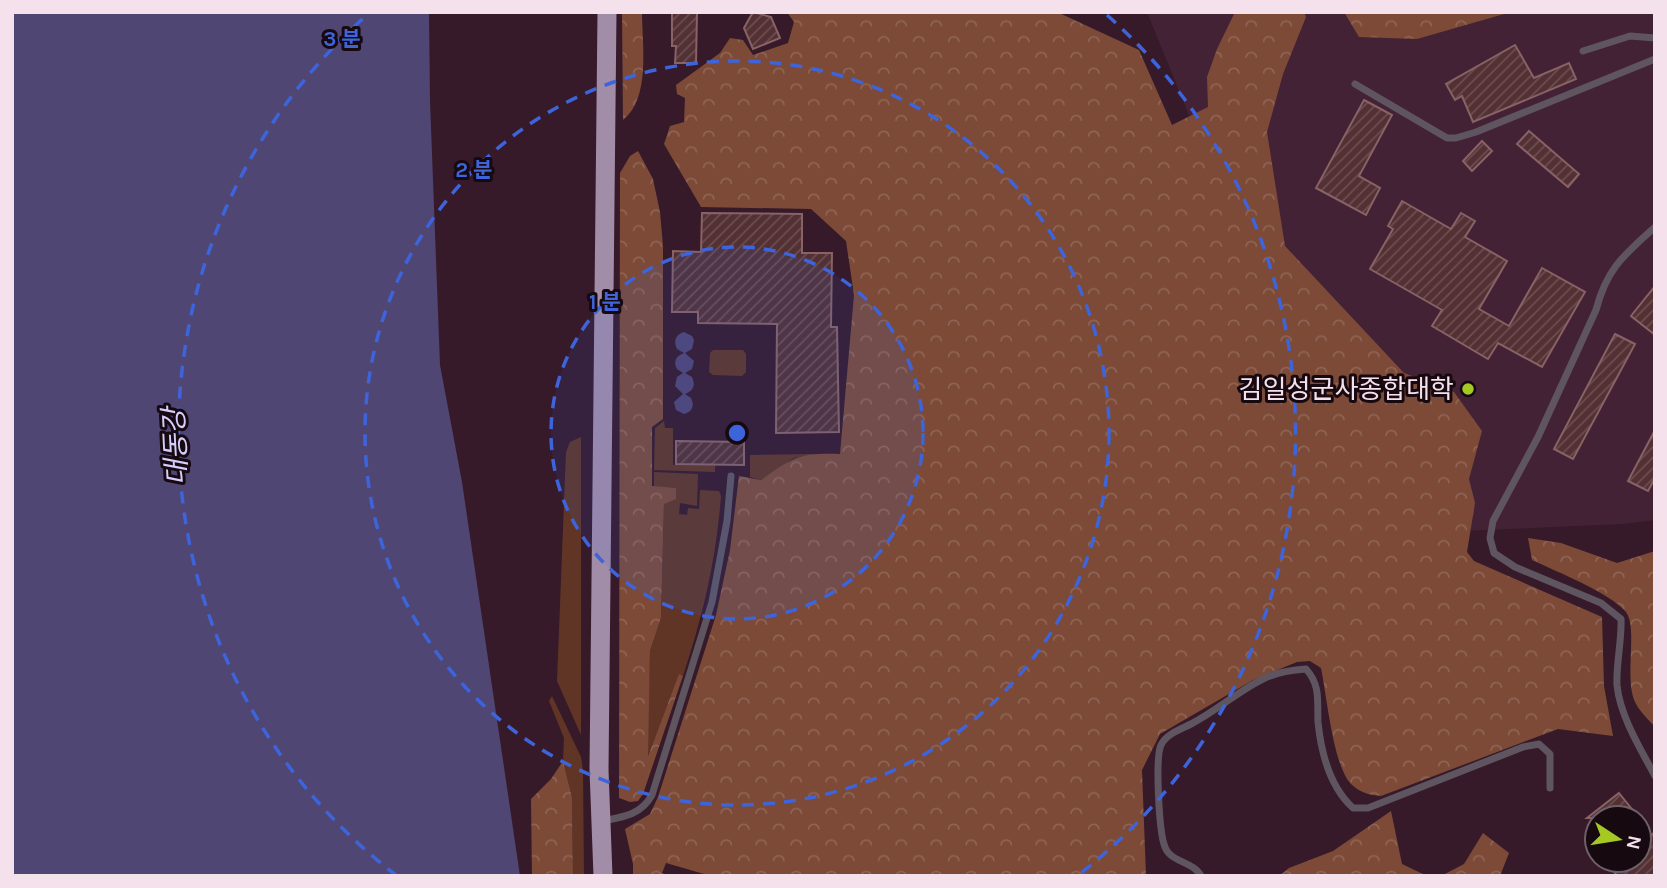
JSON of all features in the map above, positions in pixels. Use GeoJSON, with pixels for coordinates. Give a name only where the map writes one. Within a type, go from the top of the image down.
{"type":"FeatureCollection","features":[{"type":"Feature","properties":{"kind":"highway"},"geometry":{"type":"LineString","coordinates":[[603,876],[600,567],[607,12]]}},
{"type":"Feature","properties":{"kind":"lane"},"geometry":{"type":"LineString","coordinates":[[1583,51],[1630,36],[1655,38]]}},
{"type":"Feature","properties":{"kind":"lane"},"geometry":{"type":"LineString","coordinates":[[1355,84],[1447,138],[1456,138],[1655,59]]}},
{"type":"Feature","properties":{"kind":"lane"},"geometry":{"type":"LineString","coordinates":[[1655,227],[1613,267],[1538,437],[1493,521],[1490,538],[1494,553],[1515,567],[1601,603],[1621,619],[1617,682],[1621,704],[1655,776]]}},
{"type":"Feature","properties":{"kind":"lane"},"geometry":{"type":"LineString","coordinates":[[601,821],[628,816],[641,809],[652,795],[712,603],[727,520],[731,476]]}},
{"type":"Feature","properties":{"kind":"lane"},"geometry":{"type":"LineString","coordinates":[[1201,876],[1197,869],[1173,857],[1165,849],[1157,758],[1161,744],[1170,735],[1207,716],[1264,678],[1289,670],[1306,670],[1316,681],[1319,725],[1332,780],[1342,798],[1353,808],[1368,808],[1523,747],[1539,744],[1550,754],[1550,788]]}},
{"type":"Feature","properties":{"kind":"shaded area","name":"김일성군사종합대학"},"geometry":{"type":"Polygon","coordinates":[[[1147,12],[1655,12],[1655,520],[1622,524],[1321,537],[1247,258],[1147,12]]]}},
{"type":"Feature","properties":{"kind":"shaded area"},"geometry":{"type":"Polygon","coordinates":[[[713,350],[743,350],[746,354],[746,372],[742,376],[713,375],[709,372],[710,353],[713,350]]]}},
{"type":"Feature","properties":{"kind":"shaded area"},"geometry":{"type":"Polygon","coordinates":[[[664,421],[665,428],[673,428],[673,465],[715,465],[715,472],[654,470],[655,428],[664,421]]]}},
{"type":"Feature","properties":{"kind":"shaded area"},"geometry":{"type":"Polygon","coordinates":[[[581,437],[581,735],[557,681],[566,452],[570,442],[581,437]]]}},
{"type":"Feature","properties":{"kind":"shaded area"},"geometry":{"type":"Polygon","coordinates":[[[815,454],[794,458],[761,480],[750,477],[750,455],[815,454]]]}},
{"type":"Feature","properties":{"kind":"shaded area"},"geometry":{"type":"Polygon","coordinates":[[[654,472],[698,474],[697,506],[680,503],[679,514],[687,515],[688,508],[699,509],[700,490],[719,491],[721,496],[708,588],[697,631],[683,676],[679,675],[647,758],[650,651],[661,618],[664,504],[675,488],[654,487],[654,472]]]}},
{"type":"Feature","properties":{"kind":"shaded area"},"geometry":{"type":"Polygon","coordinates":[[[552,696],[581,757],[584,876],[573,876],[572,797],[563,761],[564,738],[549,701],[552,696]]]}},
{"type":"Feature","properties":{"kind":"green space"},"geometry":{"type":"Polygon","coordinates":[[[622,12],[642,12],[643,55],[638,98],[623,120],[622,12]]]}},
{"type":"Feature","properties":{"kind":"green space"},"geometry":{"type":"Polygon","coordinates":[[[787,12],[1057,12],[1139,50],[1172,125],[1208,107],[1207,77],[1235,12],[1304,12],[1306,17],[1283,74],[1267,132],[1285,246],[1404,373],[1454,392],[1482,431],[1469,479],[1475,503],[1467,552],[1474,561],[1602,617],[1604,686],[1613,736],[1558,729],[1381,796],[1369,794],[1351,784],[1340,762],[1321,668],[1310,661],[1297,662],[1253,680],[1160,734],[1142,770],[1146,876],[711,876],[666,863],[662,873],[669,876],[633,876],[625,829],[650,814],[658,797],[716,615],[730,550],[739,476],[761,480],[797,458],[815,454],[840,454],[854,295],[846,241],[811,209],[701,207],[664,144],[670,126],[684,122],[685,98],[677,94],[676,85],[720,53],[730,38],[743,40],[753,55],[788,43],[794,22],[787,12]]]}},
{"type":"Feature","properties":{"kind":"green space"},"geometry":{"type":"Polygon","coordinates":[[[1344,12],[1511,12],[1417,39],[1359,37],[1344,12]]]}},
{"type":"Feature","properties":{"kind":"green space"},"geometry":{"type":"Polygon","coordinates":[[[638,151],[653,179],[663,246],[663,419],[652,427],[652,486],[676,488],[676,499],[664,504],[661,618],[650,651],[648,756],[679,674],[683,676],[643,794],[638,801],[630,802],[619,798],[620,173],[630,156],[638,151]]]}},
{"type":"Feature","properties":{"kind":"green space"},"geometry":{"type":"Polygon","coordinates":[[[1528,538],[1561,543],[1617,563],[1655,551],[1655,727],[1637,705],[1632,692],[1631,629],[1626,612],[1608,597],[1532,560],[1528,538]]]}},
{"type":"Feature","properties":{"kind":"green space"},"geometry":{"type":"Polygon","coordinates":[[[563,761],[572,797],[573,876],[532,876],[531,799],[551,779],[563,761]]]}},
{"type":"Feature","properties":{"kind":"green space"},"geometry":{"type":"Polygon","coordinates":[[[1391,811],[1402,864],[1427,876],[1279,876],[1289,868],[1333,851],[1391,811]]]}},
{"type":"Feature","properties":{"kind":"green space"},"geometry":{"type":"Polygon","coordinates":[[[1483,833],[1509,853],[1500,876],[1441,876],[1464,864],[1483,833]]]}},
{"type":"Feature","properties":{"kind":"water","name":"대동강"},"geometry":{"type":"Polygon","coordinates":[[[12,12],[429,12],[440,365],[462,482],[520,876],[12,876],[12,12]]]}},
{"type":"Feature","properties":{"kind":"water"},"geometry":{"type":"Polygon","coordinates":[[[684,332],[694,340],[692,349],[685,353],[694,361],[692,369],[685,373],[692,377],[694,383],[693,388],[685,394],[691,398],[693,406],[684,414],[676,410],[674,402],[683,394],[675,386],[677,377],[683,373],[677,369],[675,361],[684,353],[677,349],[675,341],[677,336],[684,332]]]}},
{"type":"Feature","properties":{"kind":"building"},"geometry":{"type":"Polygon","coordinates":[[[672,12],[697,12],[696,63],[675,63],[672,12]]]}},
{"type":"Feature","properties":{"kind":"building"},"geometry":{"type":"Polygon","coordinates":[[[753,12],[771,17],[780,38],[753,49],[744,28],[753,12]]]}},
{"type":"Feature","properties":{"kind":"building"},"geometry":{"type":"Polygon","coordinates":[[[1515,45],[1534,78],[1569,63],[1576,79],[1473,122],[1462,96],[1455,100],[1446,84],[1515,45]]]}},
{"type":"Feature","properties":{"kind":"building"},"geometry":{"type":"Polygon","coordinates":[[[1364,100],[1392,115],[1359,176],[1380,188],[1366,215],[1316,188],[1364,100]]]}},
{"type":"Feature","properties":{"kind":"building"},"geometry":{"type":"Polygon","coordinates":[[[1529,131],[1579,174],[1568,187],[1517,144],[1529,131]]]}},
{"type":"Feature","properties":{"kind":"building"},"geometry":{"type":"Polygon","coordinates":[[[1482,141],[1492,151],[1472,171],[1463,161],[1482,141]]]}},
{"type":"Feature","properties":{"kind":"building"},"geometry":{"type":"Polygon","coordinates":[[[1402,201],[1451,229],[1461,213],[1475,221],[1465,237],[1507,261],[1479,309],[1509,326],[1542,268],[1585,292],[1542,367],[1498,343],[1488,359],[1432,326],[1442,310],[1370,269],[1393,229],[1388,226],[1402,201]]]}},
{"type":"Feature","properties":{"kind":"building"},"geometry":{"type":"Polygon","coordinates":[[[702,213],[802,214],[802,253],[832,253],[831,327],[837,327],[839,432],[776,433],[777,324],[698,323],[698,312],[672,312],[673,251],[701,252],[702,213]]]}},
{"type":"Feature","properties":{"kind":"building"},"geometry":{"type":"Polygon","coordinates":[[[1655,286],[1655,335],[1631,316],[1655,286]]]}},
{"type":"Feature","properties":{"kind":"building"},"geometry":{"type":"Polygon","coordinates":[[[1615,334],[1635,344],[1573,459],[1554,449],[1615,334]]]}},
{"type":"Feature","properties":{"kind":"building"},"geometry":{"type":"Polygon","coordinates":[[[1655,430],[1655,478],[1648,491],[1628,481],[1655,430]]]}},
{"type":"Feature","properties":{"kind":"building"},"geometry":{"type":"Polygon","coordinates":[[[676,441],[744,442],[744,465],[676,464],[676,441]]]}},
{"type":"Feature","properties":{"kind":"building"},"geometry":{"type":"Polygon","coordinates":[[[1619,793],[1628,804],[1605,804],[1619,793]]]}},
{"type":"Feature","properties":{"kind":"building"},"geometry":{"type":"Polygon","coordinates":[[[1655,832],[1655,876],[1616,874],[1653,874],[1655,832]]]}},
{"type":"Feature","properties":{"kind":"place","name":"김일성군사종합대학"},"geometry":{"type":"Point","coordinates":[1468,389]}}]}
